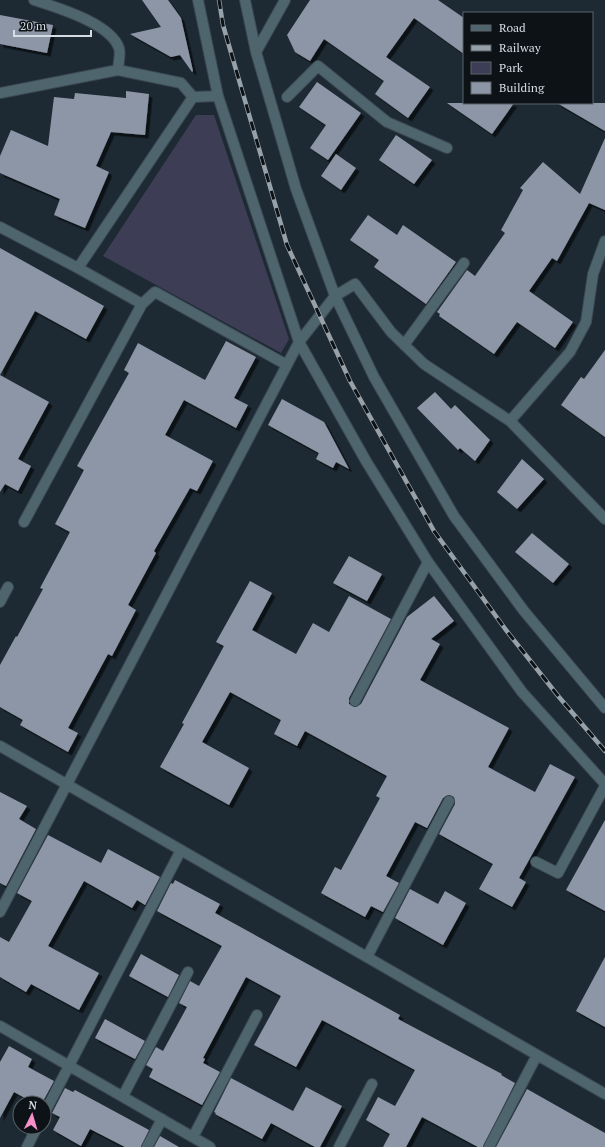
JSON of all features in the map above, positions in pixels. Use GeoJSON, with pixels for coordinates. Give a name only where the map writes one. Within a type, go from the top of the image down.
{"type":"FeatureCollection","features":[{"type":"Feature","properties":{"kind":"street"},"geometry":{"type":"LineString","coordinates":[[34,0],[68,11],[108,31],[119,49],[118,70]]}},
{"type":"Feature","properties":{"kind":"street"},"geometry":{"type":"LineString","coordinates":[[198,0],[218,96],[299,342],[366,461],[428,562],[522,692],[605,785],[558,873],[536,862]]}},
{"type":"Feature","properties":{"kind":"street"},"geometry":{"type":"LineString","coordinates":[[245,0],[256,52],[296,189],[335,296],[374,377],[454,516],[524,611],[605,708]]}},
{"type":"Feature","properties":{"kind":"street"},"geometry":{"type":"LineString","coordinates":[[256,52],[285,0]]}},
{"type":"Feature","properties":{"kind":"street"},"geometry":{"type":"LineString","coordinates":[[287,97],[318,66],[388,122],[447,148]]}},
{"type":"Feature","properties":{"kind":"street"},"geometry":{"type":"LineString","coordinates":[[0,93],[118,70],[181,83],[193,96],[218,96]]}},
{"type":"Feature","properties":{"kind":"street"},"geometry":{"type":"LineString","coordinates":[[78,268],[193,96]]}},
{"type":"Feature","properties":{"kind":"street"},"geometry":{"type":"LineString","coordinates":[[0,226],[142,304]]}},
{"type":"Feature","properties":{"kind":"street"},"geometry":{"type":"LineString","coordinates":[[510,422],[570,352],[586,322],[593,274],[605,241]]}},
{"type":"Feature","properties":{"kind":"street"},"geometry":{"type":"LineString","coordinates":[[404,345],[464,263]]}},
{"type":"Feature","properties":{"kind":"street"},"geometry":{"type":"LineString","coordinates":[[0,912],[299,342],[335,296],[355,284],[390,332],[424,364],[510,422],[605,519]]}},
{"type":"Feature","properties":{"kind":"street"},"geometry":{"type":"LineString","coordinates":[[24,522],[142,304],[155,292],[287,365]]}},
{"type":"Feature","properties":{"kind":"street"},"geometry":{"type":"LineString","coordinates":[[355,701],[428,562]]}},
{"type":"Feature","properties":{"kind":"street"},"geometry":{"type":"LineString","coordinates":[[0,602],[8,586]]}},
{"type":"Feature","properties":{"kind":"street"},"geometry":{"type":"LineString","coordinates":[[0,746],[605,1094]]}},
{"type":"Feature","properties":{"kind":"street"},"geometry":{"type":"LineString","coordinates":[[367,957],[448,801]]}},
{"type":"Feature","properties":{"kind":"street"},"geometry":{"type":"LineString","coordinates":[[52,1099],[181,850]]}},
{"type":"Feature","properties":{"kind":"street"},"geometry":{"type":"LineString","coordinates":[[123,1096],[188,972]]}},
{"type":"Feature","properties":{"kind":"street"},"geometry":{"type":"LineString","coordinates":[[193,1137],[257,1015]]}},
{"type":"Feature","properties":{"kind":"street"},"geometry":{"type":"LineString","coordinates":[[0,1026],[210,1147]]}},
{"type":"Feature","properties":{"kind":"street"},"geometry":{"type":"LineString","coordinates":[[489,1147],[537,1055]]}},
{"type":"Feature","properties":{"kind":"street"},"geometry":{"type":"LineString","coordinates":[[339,1147],[372,1084]]}},
{"type":"Feature","properties":{"kind":"street"},"geometry":{"type":"LineString","coordinates":[[147,1147],[162,1119]]}},
{"type":"Feature","properties":{"kind":"street"},"geometry":{"type":"LineString","coordinates":[[27,1147],[33,1135]]}},
{"type":"Feature","properties":{"kind":"green space"},"geometry":{"type":"Polygon","coordinates":[[[196,115],[214,115],[289,339],[281,353],[103,256],[196,115]]]}},
{"type":"Feature","properties":{"kind":"building"},"geometry":{"type":"Polygon","coordinates":[[[142,0],[168,0],[181,18],[192,72],[180,55],[171,57],[130,34],[161,27],[142,0]]]}},
{"type":"Feature","properties":{"kind":"building"},"geometry":{"type":"Polygon","coordinates":[[[310,0],[438,0],[463,17],[463,53],[414,18],[386,57],[430,87],[408,118],[375,94],[384,81],[324,39],[310,61],[295,52],[287,35],[310,0]]]}},
{"type":"Feature","properties":{"kind":"building"},"geometry":{"type":"Polygon","coordinates":[[[0,15],[53,25],[47,53],[0,44],[0,15]]]}},
{"type":"Feature","properties":{"kind":"building"},"geometry":{"type":"Polygon","coordinates":[[[317,82],[361,113],[328,160],[310,148],[326,125],[299,107],[317,82]]]}},
{"type":"Feature","properties":{"kind":"building"},"geometry":{"type":"Polygon","coordinates":[[[126,91],[149,94],[145,135],[111,132],[96,166],[109,172],[85,228],[54,215],[60,199],[0,173],[0,156],[11,130],[48,146],[54,97],[74,99],[75,93],[126,98],[126,91]]]}},
{"type":"Feature","properties":{"kind":"building"},"geometry":{"type":"Polygon","coordinates":[[[447,103],[513,104],[492,134],[447,103]]]}},
{"type":"Feature","properties":{"kind":"building"},"geometry":{"type":"Polygon","coordinates":[[[605,103],[605,131],[559,104],[605,103]]]}},
{"type":"Feature","properties":{"kind":"building"},"geometry":{"type":"Polygon","coordinates":[[[396,135],[432,160],[414,184],[379,160],[396,135]]]}},
{"type":"Feature","properties":{"kind":"building"},"geometry":{"type":"Polygon","coordinates":[[[605,138],[605,210],[589,203],[557,261],[552,258],[529,291],[573,322],[555,348],[517,322],[494,354],[439,316],[440,314],[437,312],[467,270],[475,276],[505,233],[501,230],[523,190],[520,188],[543,162],[580,194],[605,138]]]}},
{"type":"Feature","properties":{"kind":"building"},"geometry":{"type":"Polygon","coordinates":[[[336,154],[356,168],[341,190],[321,176],[336,154]]]}},
{"type":"Feature","properties":{"kind":"building"},"geometry":{"type":"Polygon","coordinates":[[[368,215],[397,235],[403,225],[456,262],[426,304],[374,267],[379,260],[350,240],[368,215]]]}},
{"type":"Feature","properties":{"kind":"building"},"geometry":{"type":"Polygon","coordinates":[[[0,248],[104,306],[86,339],[35,311],[0,375],[0,248]]]}},
{"type":"Feature","properties":{"kind":"building"},"geometry":{"type":"Polygon","coordinates":[[[226,341],[256,357],[234,398],[248,405],[236,428],[184,400],[165,435],[213,461],[197,491],[190,488],[154,551],[156,553],[128,605],[136,610],[112,656],[108,654],[68,728],[78,733],[68,752],[20,725],[23,720],[0,707],[0,665],[43,589],[40,588],[70,532],[55,524],[84,470],[77,466],[129,373],[124,370],[138,343],[205,380],[226,341]]]}},
{"type":"Feature","properties":{"kind":"building"},"geometry":{"type":"Polygon","coordinates":[[[605,350],[605,437],[561,405],[581,377],[584,379],[605,350]]]}},
{"type":"Feature","properties":{"kind":"building"},"geometry":{"type":"Polygon","coordinates":[[[0,375],[49,402],[18,459],[31,466],[18,491],[5,484],[0,492],[0,375]]]}},
{"type":"Feature","properties":{"kind":"building"},"geometry":{"type":"Polygon","coordinates":[[[435,392],[451,409],[455,405],[490,440],[475,461],[460,448],[458,450],[417,408],[435,392]]]}},
{"type":"Feature","properties":{"kind":"building"},"geometry":{"type":"Polygon","coordinates":[[[282,399],[324,422],[349,469],[336,462],[333,468],[316,459],[319,453],[268,425],[282,399]]]}},
{"type":"Feature","properties":{"kind":"building"},"geometry":{"type":"Polygon","coordinates":[[[522,459],[544,479],[517,509],[497,492],[522,459]]]}},
{"type":"Feature","properties":{"kind":"building"},"geometry":{"type":"Polygon","coordinates":[[[532,533],[569,564],[553,583],[515,552],[532,533]]]}},
{"type":"Feature","properties":{"kind":"building"},"geometry":{"type":"Polygon","coordinates":[[[349,556],[382,574],[367,601],[333,583],[349,556]]]}},
{"type":"Feature","properties":{"kind":"building"},"geometry":{"type":"Polygon","coordinates":[[[250,581],[272,593],[252,630],[296,654],[313,623],[329,632],[349,596],[391,619],[349,698],[349,704],[355,707],[361,704],[407,617],[434,596],[454,621],[431,639],[440,644],[420,680],[509,728],[488,767],[535,792],[550,764],[575,777],[519,878],[526,882],[512,907],[479,889],[493,864],[439,834],[455,804],[454,797],[449,795],[443,798],[427,828],[415,822],[386,876],[399,883],[383,912],[371,906],[365,917],[321,893],[335,867],[341,870],[380,798],[376,796],[387,776],[305,731],[297,746],[274,734],[281,720],[230,692],[202,742],[249,768],[229,805],[160,767],[224,646],[216,642],[250,581]]]}},
{"type":"Feature","properties":{"kind":"building"},"geometry":{"type":"Polygon","coordinates":[[[0,792],[27,806],[19,819],[36,829],[6,886],[0,883],[0,792]]]}},
{"type":"Feature","properties":{"kind":"building"},"geometry":{"type":"Polygon","coordinates":[[[605,820],[605,911],[566,890],[605,820]]]}},
{"type":"Feature","properties":{"kind":"building"},"geometry":{"type":"Polygon","coordinates":[[[48,835],[101,863],[108,849],[160,877],[145,905],[137,900],[132,908],[84,881],[48,946],[99,973],[79,1010],[31,984],[26,992],[0,977],[0,937],[9,942],[32,901],[17,893],[48,835]]]}},
{"type":"Feature","properties":{"kind":"building"},"geometry":{"type":"Polygon","coordinates":[[[175,880],[220,904],[215,913],[400,1015],[398,1019],[502,1074],[501,1075],[515,1083],[483,1147],[478,1147],[422,1117],[406,1147],[383,1147],[390,1134],[366,1120],[378,1097],[395,1106],[415,1070],[322,1020],[296,1067],[254,1045],[281,996],[246,977],[203,1058],[205,1059],[203,1063],[220,1072],[202,1105],[149,1077],[153,1069],[146,1065],[156,1047],[163,1051],[187,1007],[179,1003],[190,981],[199,986],[222,946],[157,911],[171,883],[173,884],[175,880]]]}},
{"type":"Feature","properties":{"kind":"building"},"geometry":{"type":"Polygon","coordinates":[[[410,889],[438,904],[445,891],[466,903],[443,945],[395,918],[410,889]]]}},
{"type":"Feature","properties":{"kind":"building"},"geometry":{"type":"Polygon","coordinates":[[[141,954],[179,975],[168,997],[129,976],[141,954]]]}},
{"type":"Feature","properties":{"kind":"building"},"geometry":{"type":"Polygon","coordinates":[[[605,957],[605,1027],[576,1011],[605,957]]]}},
{"type":"Feature","properties":{"kind":"building"},"geometry":{"type":"Polygon","coordinates":[[[105,1019],[145,1041],[135,1059],[95,1038],[105,1019]]]}},
{"type":"Feature","properties":{"kind":"building"},"geometry":{"type":"Polygon","coordinates":[[[9,1046],[32,1059],[28,1067],[54,1081],[46,1095],[19,1095],[14,1092],[0,1118],[0,1062],[9,1046]]]}},
{"type":"Feature","properties":{"kind":"building"},"geometry":{"type":"Polygon","coordinates":[[[231,1078],[293,1111],[306,1087],[342,1106],[320,1147],[315,1147],[271,1123],[262,1139],[215,1114],[216,1113],[214,1112],[231,1078]]]}},
{"type":"Feature","properties":{"kind":"building"},"geometry":{"type":"Polygon","coordinates":[[[65,1088],[73,1092],[75,1090],[149,1130],[141,1147],[125,1147],[90,1129],[81,1146],[53,1130],[60,1117],[52,1113],[65,1088]]]}},
{"type":"Feature","properties":{"kind":"building"},"geometry":{"type":"Polygon","coordinates":[[[527,1089],[605,1133],[605,1147],[496,1147],[527,1089]]]}},
{"type":"Feature","properties":{"kind":"building"},"geometry":{"type":"Polygon","coordinates":[[[160,1136],[179,1147],[154,1147],[160,1136]]]}},
{"type":"Feature","properties":{"kind":"railway"},"geometry":{"type":"LineString","coordinates":[[219,0],[223,25],[287,245],[350,381],[434,531],[506,630],[559,697],[605,751]]}}]}
